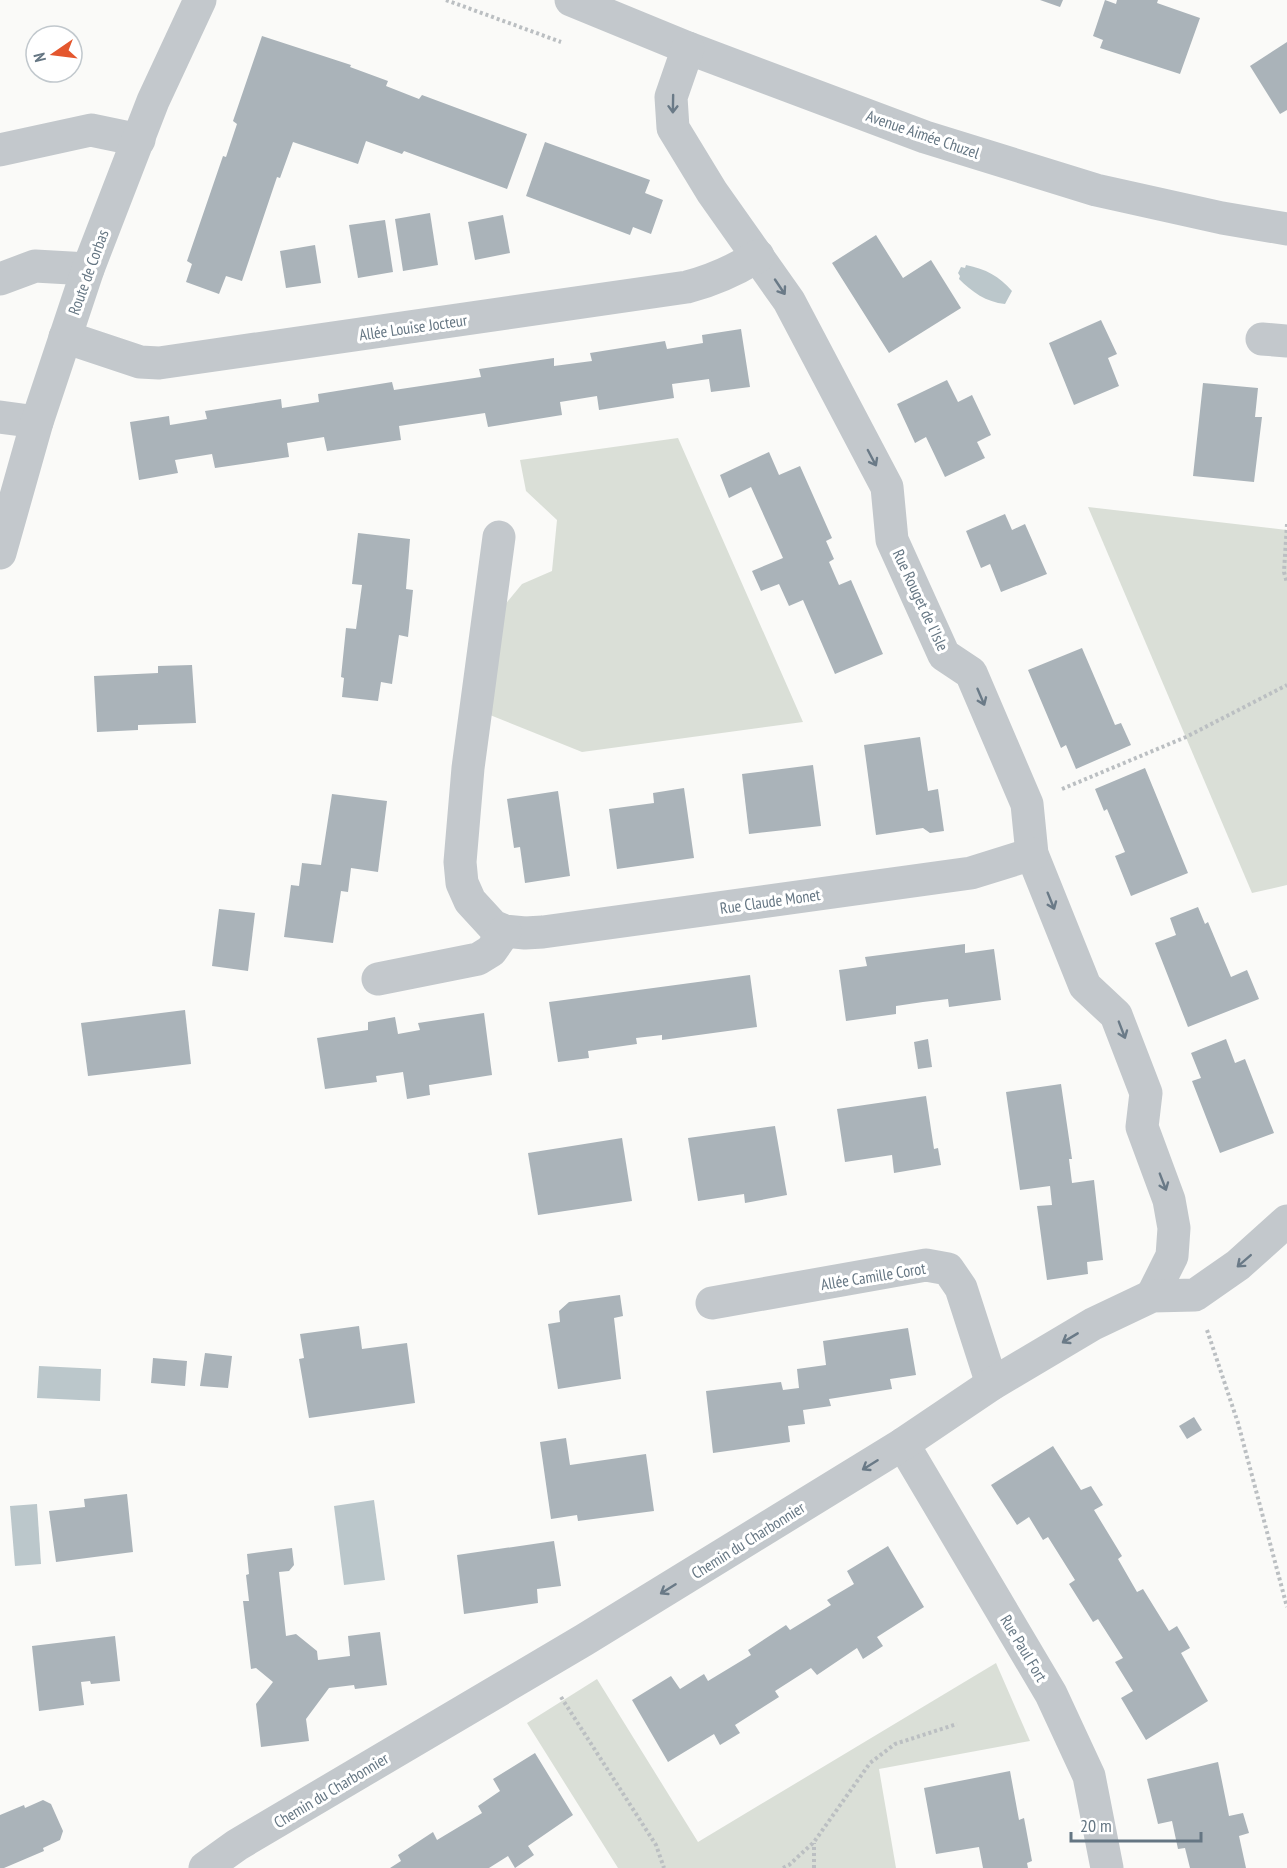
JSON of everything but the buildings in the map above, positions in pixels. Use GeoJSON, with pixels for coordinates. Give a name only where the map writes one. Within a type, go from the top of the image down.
{"type":"FeatureCollection","features":[{"type":"Feature","properties":{"kind":"street","name":"Route de Corbas"},"geometry":{"type":"LineString","coordinates":[[0,553],[36,422],[88,268],[153,101],[200,0]]}},
{"type":"Feature","properties":{"kind":"street","name":"Avenue Aimée Chuzel"},"geometry":{"type":"LineString","coordinates":[[571,0],[688,48],[925,137],[1096,190],[1222,218],[1287,229]]}},
{"type":"Feature","properties":{"kind":"street","name":"Rue Rouget de l'Isle"},"geometry":{"type":"LineString","coordinates":[[688,48],[671,97],[673,128],[712,192],[789,301],[887,487],[892,540],[944,655],[970,673],[1027,804],[1032,854],[1085,986],[1116,1015],[1146,1093],[1142,1127],[1170,1200],[1174,1228],[1172,1256],[1152,1296]]}},
{"type":"Feature","properties":{"kind":"street"},"geometry":{"type":"LineString","coordinates":[[0,150],[91,130],[139,140]]}},
{"type":"Feature","properties":{"kind":"street","name":"Allée Louise Jocteur"},"geometry":{"type":"LineString","coordinates":[[65,337],[140,362],[159,363],[687,287],[712,281],[758,256]]}},
{"type":"Feature","properties":{"kind":"street"},"geometry":{"type":"LineString","coordinates":[[0,279],[35,266],[88,268]]}},
{"type":"Feature","properties":{"kind":"street"},"geometry":{"type":"LineString","coordinates":[[0,417],[36,422]]}},
{"type":"Feature","properties":{"kind":"street"},"geometry":{"type":"LineString","coordinates":[[378,979],[478,959],[490,951],[505,931],[493,926],[470,901],[462,883],[460,862],[468,768],[499,537]]}},
{"type":"Feature","properties":{"kind":"street","name":"Rue Claude Monet"},"geometry":{"type":"LineString","coordinates":[[505,931],[543,932],[971,873],[1032,854]]}},
{"type":"Feature","properties":{"kind":"street"},"geometry":{"type":"LineString","coordinates":[[1195,1295],[1238,1266],[1287,1221]]}},
{"type":"Feature","properties":{"kind":"street","name":"Allée Camille Corot"},"geometry":{"type":"LineString","coordinates":[[712,1303],[926,1265],[948,1269],[961,1288],[992,1384]]}},
{"type":"Feature","properties":{"kind":"street","name":"Chemin du Charbonnier"},"geometry":{"type":"LineString","coordinates":[[205,1868],[237,1845],[540,1666],[903,1444],[992,1384],[1093,1324],[1152,1296],[1195,1295]]}},
{"type":"Feature","properties":{"kind":"street","name":"Rue Paul Fort"},"geometry":{"type":"LineString","coordinates":[[903,1444],[1051,1694],[1089,1776],[1107,1868]]}},
{"type":"Feature","properties":{"kind":"path"},"geometry":{"type":"LineString","coordinates":[[1287,524],[1284,572],[1287,583]]}},
{"type":"Feature","properties":{"kind":"path"},"geometry":{"type":"LineString","coordinates":[[1027,804],[1186,737],[1287,685]]}},
{"type":"Feature","properties":{"kind":"path"},"geometry":{"type":"LineString","coordinates":[[1195,1295],[1238,1423],[1287,1607]]}},
{"type":"Feature","properties":{"kind":"path"},"geometry":{"type":"LineString","coordinates":[[540,1666],[656,1845],[664,1868]]}},
{"type":"Feature","properties":{"kind":"path"},"geometry":{"type":"LineString","coordinates":[[783,1868],[814,1842],[870,1763],[895,1744],[957,1724]]}},
{"type":"Feature","properties":{"kind":"path"},"geometry":{"type":"LineString","coordinates":[[814,1842],[814,1868]]}},
{"type":"Feature","properties":{"kind":"shaded area"},"geometry":{"type":"Polygon","coordinates":[[[966,265],[992,274],[1012,291],[1005,304],[980,296],[959,279],[958,273],[961,267],[965,268],[966,265]]]}},
{"type":"Feature","properties":{"kind":"shaded area"},"geometry":{"type":"Polygon","coordinates":[[[678,438],[803,722],[582,752],[490,715],[503,607],[522,584],[552,571],[557,520],[526,491],[520,460],[678,438]]]}},
{"type":"Feature","properties":{"kind":"shaded area"},"geometry":{"type":"Polygon","coordinates":[[[1088,507],[1287,530],[1287,885],[1252,893],[1088,507]]]}},
{"type":"Feature","properties":{"kind":"shaded area"},"geometry":{"type":"Polygon","coordinates":[[[39,1366],[101,1369],[100,1401],[37,1398],[39,1366]]]}},
{"type":"Feature","properties":{"kind":"shaded area"},"geometry":{"type":"Polygon","coordinates":[[[374,1500],[385,1580],[344,1585],[334,1506],[374,1500]]]}},
{"type":"Feature","properties":{"kind":"shaded area"},"geometry":{"type":"Polygon","coordinates":[[[37,1504],[41,1564],[15,1566],[10,1506],[37,1504]]]}},
{"type":"Feature","properties":{"kind":"shaded area"},"geometry":{"type":"Polygon","coordinates":[[[996,1663],[1030,1741],[879,1769],[896,1868],[618,1868],[527,1723],[597,1679],[698,1842],[996,1663]]]}}]}
